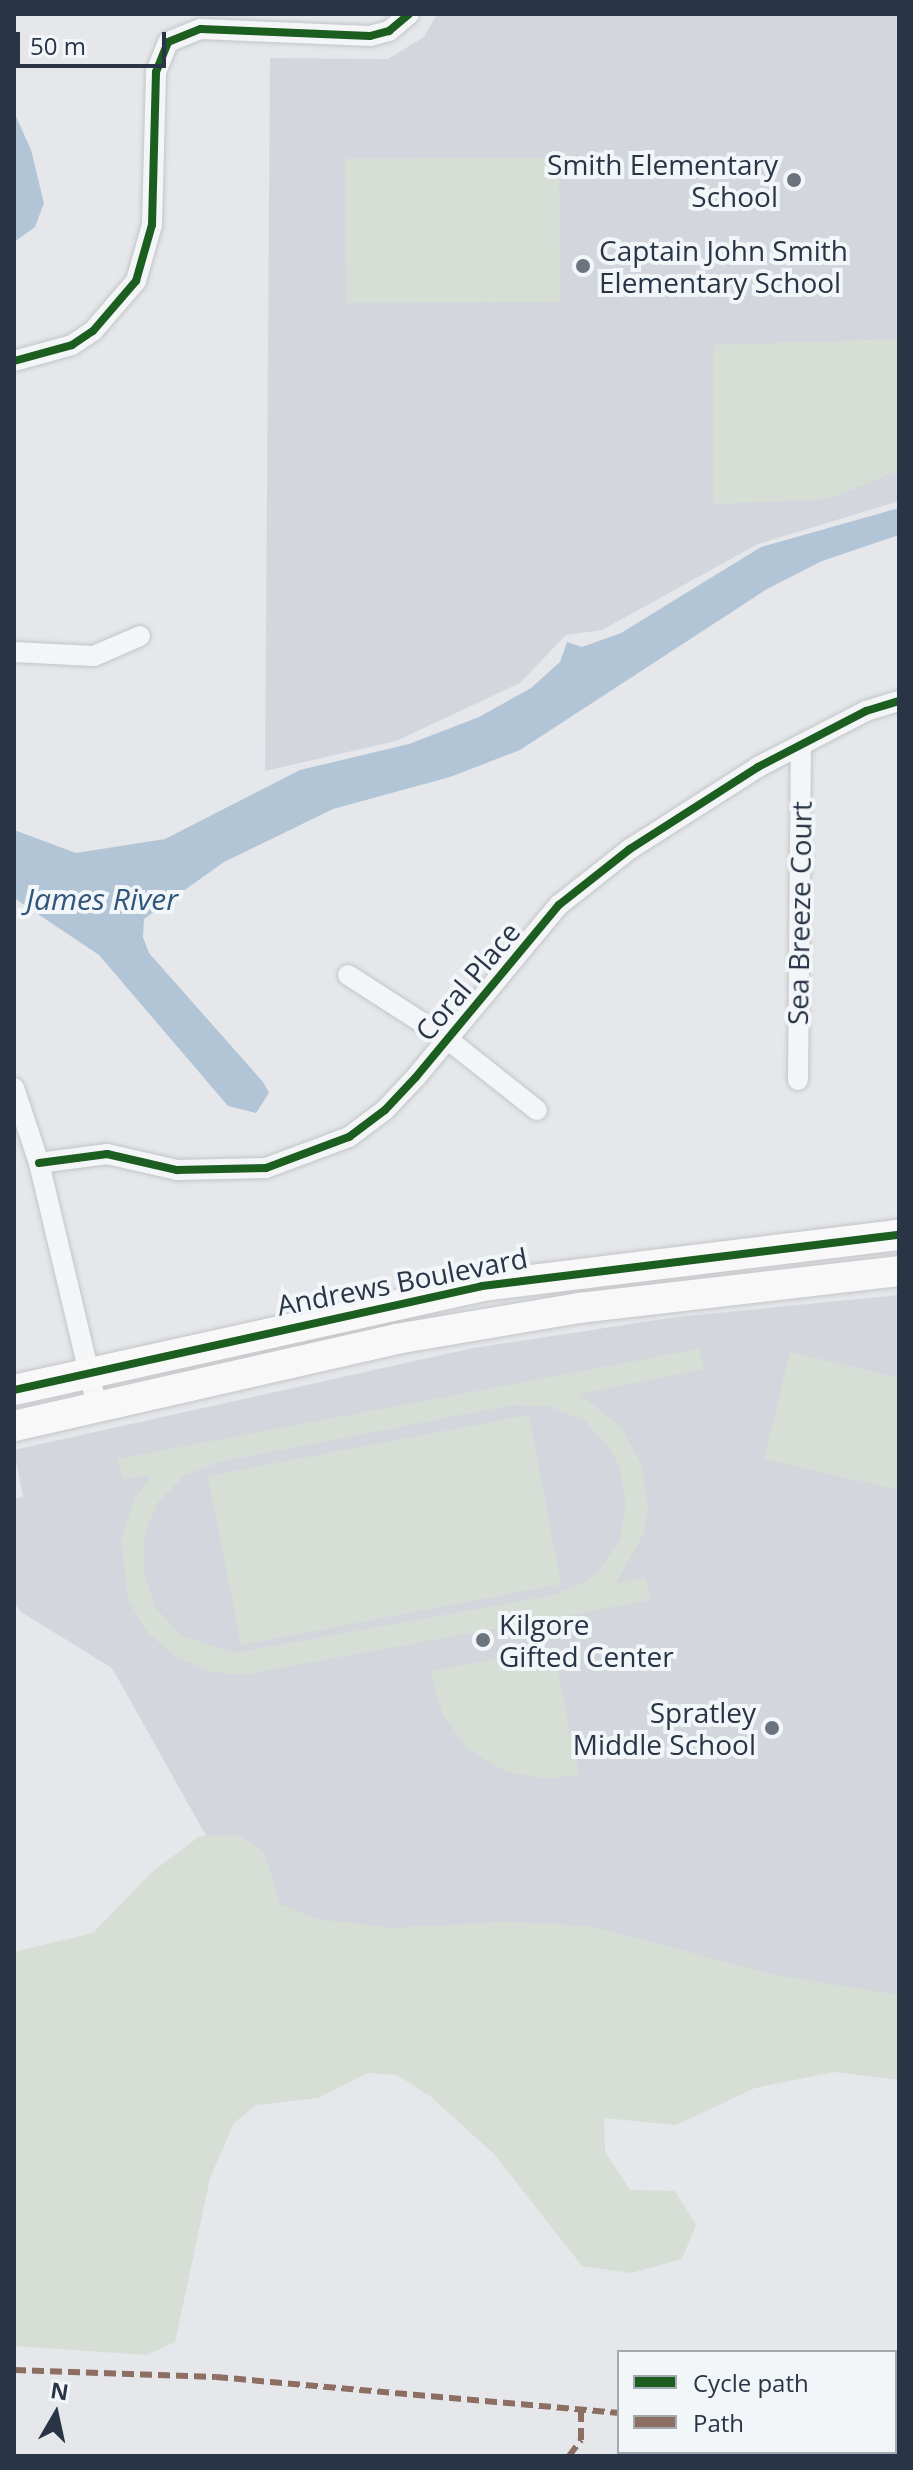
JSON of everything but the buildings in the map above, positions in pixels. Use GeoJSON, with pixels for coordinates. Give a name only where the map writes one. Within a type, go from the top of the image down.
{"type":"FeatureCollection","features":[{"type":"Feature","properties":{"kind":"street"},"geometry":{"type":"LineString","coordinates":[[14,361],[72,345],[93,331],[136,281],[152,225],[156,72],[168,42],[201,29],[370,36],[389,31],[409,14]]}},
{"type":"Feature","properties":{"kind":"street"},"geometry":{"type":"LineString","coordinates":[[14,652],[94,656],[140,636]]}},
{"type":"Feature","properties":{"kind":"street","name":"Coral Place"},"geometry":{"type":"LineString","coordinates":[[39,1163],[107,1154],[177,1170],[222,1172],[266,1168],[306,1156],[349,1137],[385,1110],[559,905],[643,841],[801,746],[866,711],[899,701]]}},
{"type":"Feature","properties":{"kind":"street","name":"Sea Breeze Court"},"geometry":{"type":"LineString","coordinates":[[798,1080],[801,746]]}},
{"type":"Feature","properties":{"kind":"street"},"geometry":{"type":"LineString","coordinates":[[348,975],[446,1038],[537,1110]]}},
{"type":"Feature","properties":{"kind":"street"},"geometry":{"type":"LineString","coordinates":[[14,1088],[39,1163],[97,1407]]}},
{"type":"Feature","properties":{"kind":"street","name":"Andrews Boulevard"},"geometry":{"type":"LineString","coordinates":[[14,1390],[482,1286],[899,1235]]}},
{"type":"Feature","properties":{"kind":"street","name":"Andrews Boulevard"},"geometry":{"type":"LineString","coordinates":[[14,1426],[411,1336],[580,1308],[899,1271]]}},
{"type":"Feature","properties":{"kind":"shaded area","name":"Captain John Smith Elementary School"},"geometry":{"type":"Polygon","coordinates":[[[437,14],[899,14],[899,501],[758,544],[602,630],[566,635],[520,683],[396,741],[265,771],[270,58],[388,59],[424,37],[437,14]]]}},
{"type":"Feature","properties":{"kind":"shaded area"},"geometry":{"type":"Polygon","coordinates":[[[559,158],[560,302],[346,303],[345,159],[559,158]]]}},
{"type":"Feature","properties":{"kind":"shaded area"},"geometry":{"type":"Polygon","coordinates":[[[899,339],[899,470],[829,499],[713,504],[713,345],[899,339]]]}},
{"type":"Feature","properties":{"kind":"shaded area","name":"Kilgore Gifted Center"},"geometry":{"type":"Polygon","coordinates":[[[899,1295],[899,2012],[282,1971],[112,1668],[21,1612],[14,1602],[14,1499],[23,1497],[14,1450],[473,1348],[677,1317],[899,1295]]]}},
{"type":"Feature","properties":{"kind":"shaded area"},"geometry":{"type":"Polygon","coordinates":[[[699,1349],[704,1369],[579,1394],[622,1428],[642,1466],[648,1506],[644,1533],[616,1583],[646,1578],[651,1600],[242,1675],[212,1672],[176,1657],[148,1633],[128,1600],[121,1539],[135,1498],[152,1475],[122,1479],[117,1459],[699,1349]],[[513,1405],[219,1462],[184,1476],[158,1502],[144,1536],[144,1574],[156,1608],[181,1635],[234,1653],[550,1596],[583,1583],[599,1571],[620,1539],[626,1503],[619,1466],[611,1449],[585,1421],[549,1406],[513,1405]]]}},
{"type":"Feature","properties":{"kind":"shaded area"},"geometry":{"type":"Polygon","coordinates":[[[790,1352],[899,1378],[899,1490],[764,1459],[790,1352]]]}},
{"type":"Feature","properties":{"kind":"shaded area"},"geometry":{"type":"Polygon","coordinates":[[[529,1415],[561,1584],[241,1645],[208,1476],[529,1415]]]}},
{"type":"Feature","properties":{"kind":"shaded area"},"geometry":{"type":"Polygon","coordinates":[[[534,1652],[557,1666],[579,1775],[546,1779],[505,1771],[468,1749],[443,1715],[430,1671],[534,1652]]]}},
{"type":"Feature","properties":{"kind":"shaded area"},"geometry":{"type":"Polygon","coordinates":[[[239,1835],[264,1852],[280,1904],[316,1919],[391,1928],[509,1922],[590,1926],[775,1975],[899,1995],[899,2080],[834,2072],[755,2088],[676,2125],[604,2118],[605,2152],[630,2190],[675,2191],[696,2225],[682,2259],[631,2273],[582,2266],[494,2154],[430,2096],[397,2075],[368,2073],[318,2098],[256,2105],[234,2123],[210,2178],[175,2342],[147,2355],[14,2346],[14,1952],[93,1933],[152,1872],[200,1836],[239,1835]]]}},
{"type":"Feature","properties":{"kind":"water"},"geometry":{"type":"Polygon","coordinates":[[[14,112],[31,150],[44,203],[35,227],[14,242],[14,112]]]}},
{"type":"Feature","properties":{"kind":"water","name":"James River"},"geometry":{"type":"Polygon","coordinates":[[[899,508],[899,535],[822,561],[767,589],[520,750],[450,777],[333,809],[224,862],[144,919],[143,937],[149,953],[263,1082],[269,1093],[256,1113],[228,1106],[99,955],[14,898],[14,830],[76,853],[165,839],[300,770],[409,744],[479,717],[531,688],[560,662],[567,642],[582,647],[621,633],[761,547],[899,508]]]}},
{"type":"Feature","properties":{"kind":"marked path"},"geometry":{"type":"LineString","coordinates":[[14,2370],[216,2377],[617,2413]]}},
{"type":"Feature","properties":{"kind":"marked path"},"geometry":{"type":"LineString","coordinates":[[569,2456],[581,2440],[581,2408]]}},
{"type":"Feature","properties":{"kind":"cycle path"},"geometry":{"type":"LineString","coordinates":[[14,361],[72,345],[93,331],[136,281],[152,225],[156,72],[168,42],[201,29],[370,36],[389,31],[409,14]]}},
{"type":"Feature","properties":{"kind":"cycle path"},"geometry":{"type":"LineString","coordinates":[[39,1163],[107,1154],[177,1170],[266,1168],[349,1137],[385,1110],[416,1077],[559,905],[630,849],[758,767],[866,711],[899,701]]}},
{"type":"Feature","properties":{"kind":"cycle path"},"geometry":{"type":"LineString","coordinates":[[14,1390],[482,1286],[899,1235]]}},
{"type":"Feature","properties":{"kind":"place","name":"Smith Elementary School"},"geometry":{"type":"Point","coordinates":[794,180]}},
{"type":"Feature","properties":{"kind":"place","name":"Captain John Smith Elementary School"},"geometry":{"type":"Point","coordinates":[583,266]}},
{"type":"Feature","properties":{"kind":"place","name":"Kilgore Gifted Center"},"geometry":{"type":"Point","coordinates":[483,1640]}},
{"type":"Feature","properties":{"kind":"place","name":"Spratley Middle School"},"geometry":{"type":"Point","coordinates":[772,1728]}}]}
